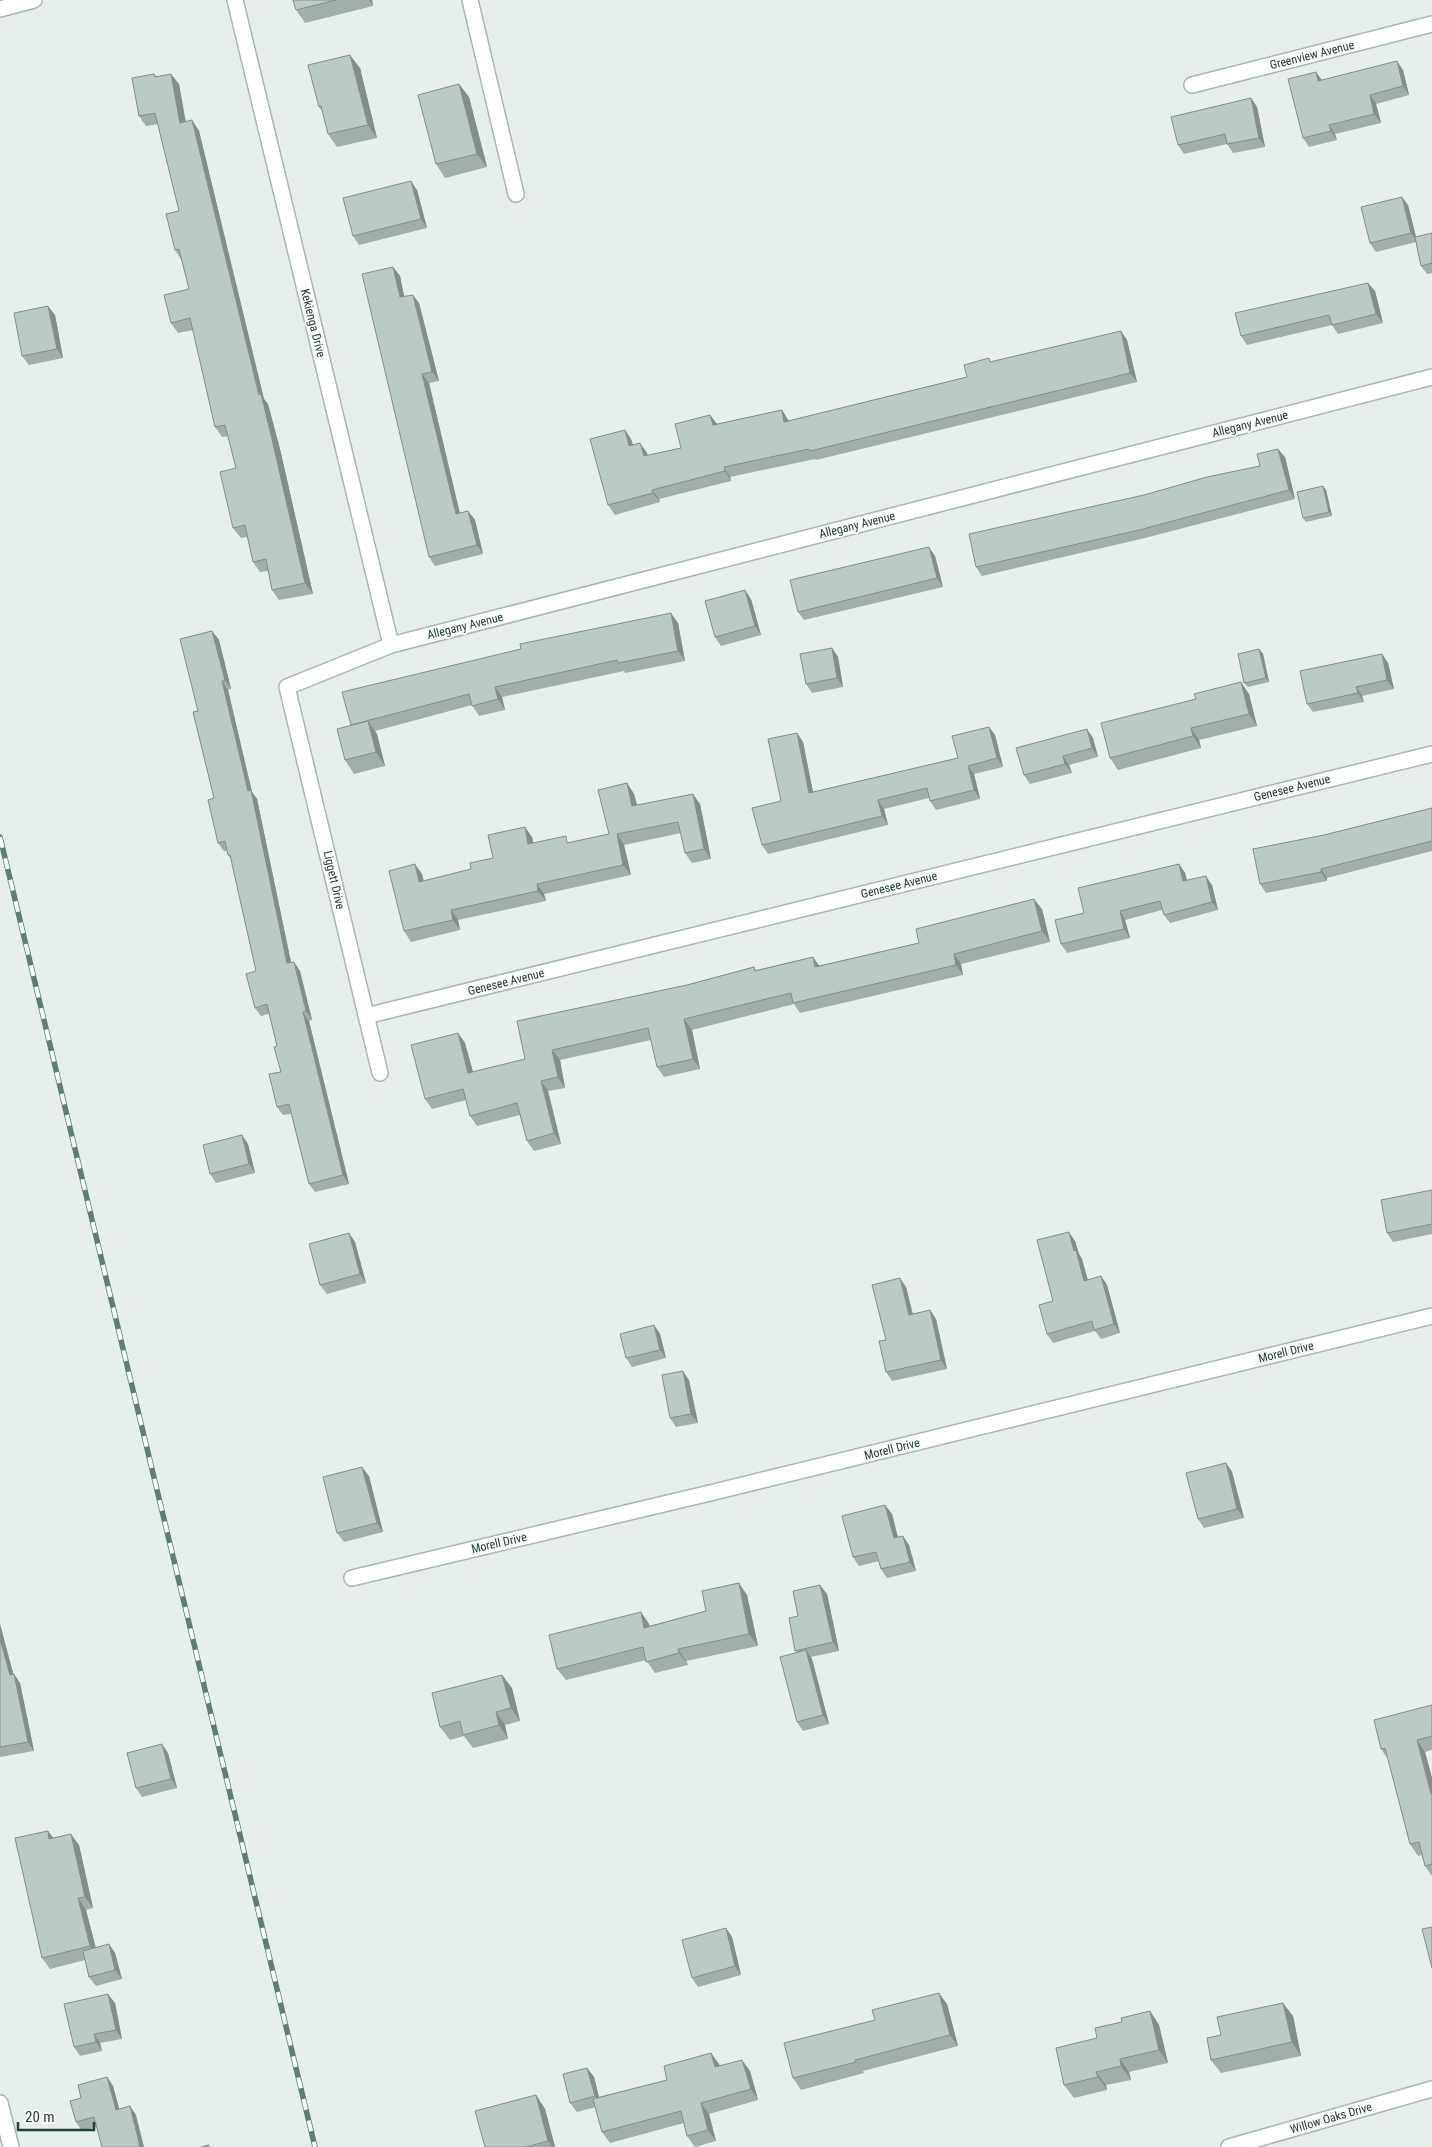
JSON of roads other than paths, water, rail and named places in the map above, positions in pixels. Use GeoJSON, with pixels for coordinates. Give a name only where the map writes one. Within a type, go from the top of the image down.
{"type":"FeatureCollection","features":[{"type":"Feature","properties":{"kind":"street"},"geometry":{"type":"LineString","coordinates":[[0,8],[34,0]]}},
{"type":"Feature","properties":{"kind":"street","name":"Kekienga Drive"},"geometry":{"type":"LineString","coordinates":[[235,0],[392,645]]}},
{"type":"Feature","properties":{"kind":"street"},"geometry":{"type":"LineString","coordinates":[[470,0],[516,194]]}},
{"type":"Feature","properties":{"kind":"street","name":"Greenview Avenue"},"geometry":{"type":"LineString","coordinates":[[1192,85],[1432,24]]}},
{"type":"Feature","properties":{"kind":"street","name":"Allegany Avenue"},"geometry":{"type":"LineString","coordinates":[[287,687],[392,645],[1432,377]]}},
{"type":"Feature","properties":{"kind":"street","name":"Liggett Drive"},"geometry":{"type":"LineString","coordinates":[[287,687],[380,1073]]}},
{"type":"Feature","properties":{"kind":"street","name":"Genesee Avenue"},"geometry":{"type":"LineString","coordinates":[[366,1016],[1432,754]]}},
{"type":"Feature","properties":{"kind":"street","name":"Morell Drive"},"geometry":{"type":"LineString","coordinates":[[352,1578],[710,1494],[1432,1316]]}},
{"type":"Feature","properties":{"kind":"street","name":"Willow Oaks Drive"},"geometry":{"type":"LineString","coordinates":[[1229,2147],[1432,2089]]}},
{"type":"Feature","properties":{"kind":"street"},"geometry":{"type":"LineString","coordinates":[[0,2103],[11,2147]]}},
{"type":"Feature","properties":{"kind":"railway"},"geometry":{"type":"LineString","coordinates":[[0,837],[315,2147]]}}]}
